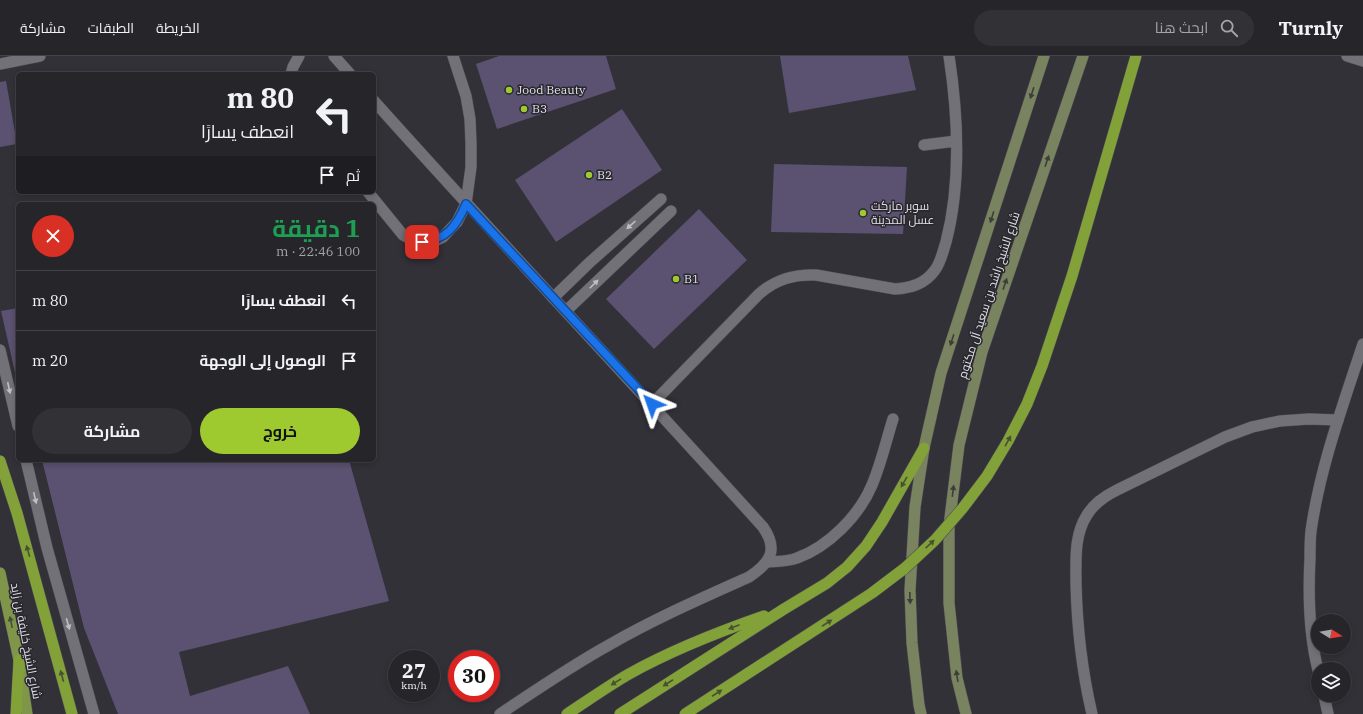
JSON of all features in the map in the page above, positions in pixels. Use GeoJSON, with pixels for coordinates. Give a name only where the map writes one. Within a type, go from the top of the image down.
{"type":"FeatureCollection","features":[{"type":"Feature","properties":{"kind":"highway"},"geometry":{"type":"LineString","coordinates":[[685,714],[872,593],[905,568],[935,540],[962,509],[987,476],[1008,441],[1027,404],[1042,366],[1072,276],[1136,56]]}},
{"type":"Feature","properties":{"kind":"highway"},"geometry":{"type":"LineString","coordinates":[[620,714],[827,583],[847,567],[866,546],[882,522],[924,448]]}},
{"type":"Feature","properties":{"kind":"highway"},"geometry":{"type":"LineString","coordinates":[[0,461],[17,513],[72,714]]}},
{"type":"Feature","properties":{"kind":"highway"},"geometry":{"type":"LineString","coordinates":[[567,714],[629,674],[679,650],[731,628],[784,609]]}},
{"type":"Feature","properties":{"kind":"highway"},"geometry":{"type":"LineString","coordinates":[[16,714],[19,660]]}},
{"type":"Feature","properties":{"kind":"main road","name":"شارع الشيخ راشد بن سعيد آل مكتوم"},"geometry":{"type":"LineString","coordinates":[[921,714],[912,643],[910,590],[915,507],[924,448],[941,373],[1044,56]]}},
{"type":"Feature","properties":{"kind":"main road","name":"شارع الشيخ راشد بن سعيد آل مكتوم"},"geometry":{"type":"LineString","coordinates":[[966,714],[957,678],[949,603],[949,526],[959,445],[982,352],[1083,56]]}},
{"type":"Feature","properties":{"kind":"main road","name":"شارع الشيخ خليفة بن زايد"},"geometry":{"type":"LineString","coordinates":[[0,573],[19,660],[27,714]]}},
{"type":"Feature","properties":{"kind":"street"},"geometry":{"type":"LineString","coordinates":[[0,64],[40,56]]}},
{"type":"Feature","properties":{"kind":"street"},"geometry":{"type":"LineString","coordinates":[[292,72],[299,56]]}},
{"type":"Feature","properties":{"kind":"street"},"geometry":{"type":"LineString","coordinates":[[334,56],[348,72]]}},
{"type":"Feature","properties":{"kind":"street"},"geometry":{"type":"LineString","coordinates":[[370,194],[403,235],[412,240],[433,242],[443,237],[457,222],[466,204],[471,167],[471,143],[470,119],[466,96],[453,56]]}},
{"type":"Feature","properties":{"kind":"street"},"geometry":{"type":"LineString","coordinates":[[652,404],[759,294],[776,282],[795,275],[806,275],[895,289],[907,288],[918,284],[928,278],[936,269],[948,234],[955,184],[956,141],[949,56]]}},
{"type":"Feature","properties":{"kind":"street"},"geometry":{"type":"LineString","coordinates":[[1347,56],[1363,61]]}},
{"type":"Feature","properties":{"kind":"street"},"geometry":{"type":"LineString","coordinates":[[376,103],[466,204],[652,404],[763,527],[769,535],[771,544],[771,554],[767,562],[749,577],[666,615],[609,644],[500,714]]}},
{"type":"Feature","properties":{"kind":"street"},"geometry":{"type":"LineString","coordinates":[[924,144],[956,141]]}},
{"type":"Feature","properties":{"kind":"street"},"geometry":{"type":"LineString","coordinates":[[553,298],[588,263],[660,199]]}},
{"type":"Feature","properties":{"kind":"street"},"geometry":{"type":"LineString","coordinates":[[566,311],[671,211]]}},
{"type":"Feature","properties":{"kind":"street"},"geometry":{"type":"LineString","coordinates":[[1316,662],[1308,592],[1311,532],[1324,469],[1338,420],[1363,344]]}},
{"type":"Feature","properties":{"kind":"street"},"geometry":{"type":"LineString","coordinates":[[0,350],[16,418]]}},
{"type":"Feature","properties":{"kind":"street"},"geometry":{"type":"LineString","coordinates":[[767,562],[786,561],[804,555],[821,545],[846,523],[860,506],[871,486],[893,419]]}},
{"type":"Feature","properties":{"kind":"street"},"geometry":{"type":"LineString","coordinates":[[1092,714],[1086,687],[1077,611],[1076,553],[1079,533],[1087,515],[1100,500],[1117,490],[1225,437],[1252,427],[1280,421],[1309,419],[1338,420]]}},
{"type":"Feature","properties":{"kind":"street"},"geometry":{"type":"LineString","coordinates":[[26,462],[47,548],[94,714]]}},
{"type":"Feature","properties":{"kind":"street"},"geometry":{"type":"LineString","coordinates":[[1325,702],[1328,714]]}},
{"type":"Feature","properties":{"kind":"building","name":"B3"},"geometry":{"type":"Polygon","coordinates":[[[499,56],[606,56],[616,89],[497,129],[476,64],[499,56]]]}},
{"type":"Feature","properties":{"kind":"building"},"geometry":{"type":"Polygon","coordinates":[[[780,56],[908,56],[916,90],[789,113],[780,56]]]}},
{"type":"Feature","properties":{"kind":"building"},"geometry":{"type":"Polygon","coordinates":[[[6,81],[16,144],[0,147],[0,82],[6,81]]]}},
{"type":"Feature","properties":{"kind":"building","name":"B2"},"geometry":{"type":"Polygon","coordinates":[[[622,109],[662,170],[556,242],[515,180],[622,109]]]}},
{"type":"Feature","properties":{"kind":"building"},"geometry":{"type":"Polygon","coordinates":[[[774,164],[907,167],[903,234],[771,232],[774,164]]]}},
{"type":"Feature","properties":{"kind":"building","name":"B1"},"geometry":{"type":"Polygon","coordinates":[[[699,209],[747,260],[654,349],[606,299],[699,209]]]}},
{"type":"Feature","properties":{"kind":"building"},"geometry":{"type":"Polygon","coordinates":[[[16,308],[16,377],[1,311],[16,308]]]}},
{"type":"Feature","properties":{"kind":"building"},"geometry":{"type":"Polygon","coordinates":[[[42,462],[350,462],[389,601],[179,652],[190,696],[288,666],[310,714],[118,714],[84,628],[42,462]]]}},
{"type":"Feature","properties":{"kind":"place","name":"Jood Beauty"},"geometry":{"type":"Point","coordinates":[509,90]}},
{"type":"Feature","properties":{"kind":"place","name":"B3"},"geometry":{"type":"Point","coordinates":[524,109]}},
{"type":"Feature","properties":{"kind":"place","name":"B2"},"geometry":{"type":"Point","coordinates":[589,175]}},
{"type":"Feature","properties":{"kind":"place","name":"سوبر ماركت عسل المدينة"},"geometry":{"type":"Point","coordinates":[863,213]}},
{"type":"Feature","properties":{"kind":"place","name":"B1"},"geometry":{"type":"Point","coordinates":[676,279]}},
{"type":"Feature","properties":{"kind":"route"},"geometry":{"type":"LineString","coordinates":[[422,242],[433,242],[443,237],[457,222],[466,204],[652,404]]}}]}
